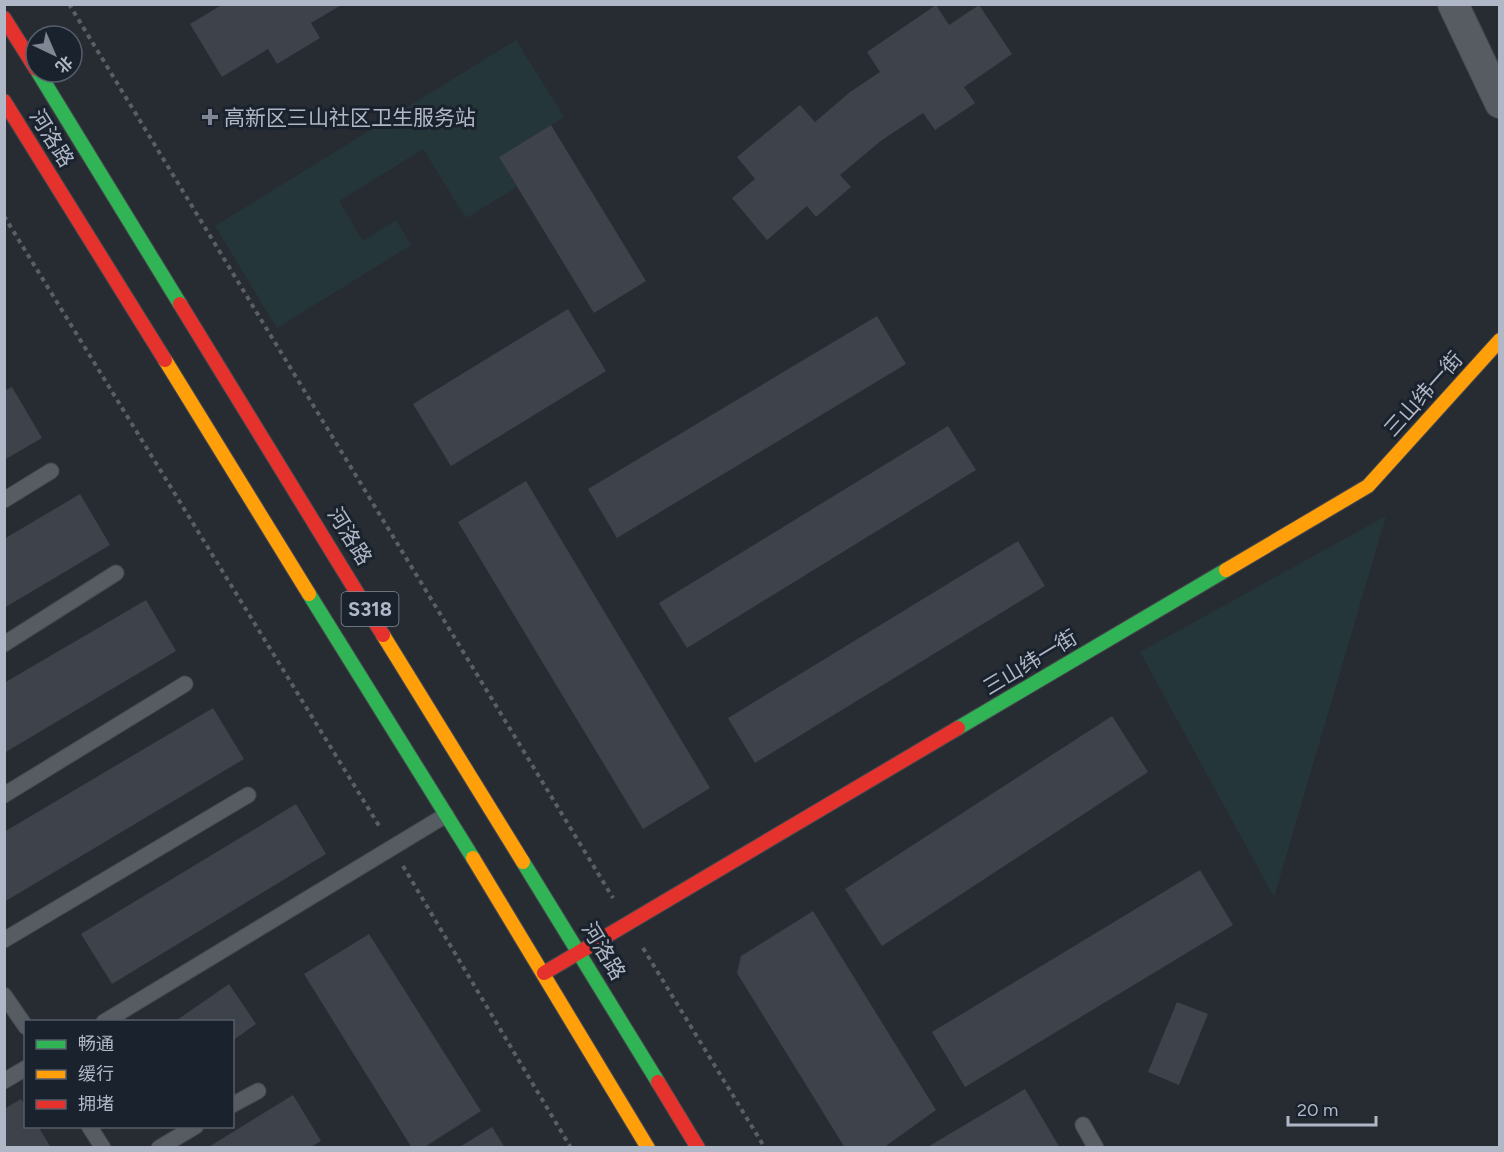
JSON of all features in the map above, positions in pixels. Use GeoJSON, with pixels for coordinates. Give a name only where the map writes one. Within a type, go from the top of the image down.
{"type":"FeatureCollection","features":[{"type":"Feature","properties":{"kind":"main road","name":"河洛路"},"geometry":{"type":"LineString","coordinates":[[4,18],[24,50]]}},
{"type":"Feature","properties":{"kind":"main road","name":"河洛路"},"geometry":{"type":"LineString","coordinates":[[46,84],[581,953],[698,1148]]}},
{"type":"Feature","properties":{"kind":"main road","name":"河洛路"},"geometry":{"type":"LineString","coordinates":[[4,101],[544,973],[648,1148]]}},
{"type":"Feature","properties":{"kind":"main road","name":"三山纬一街"},"geometry":{"type":"LineString","coordinates":[[544,973],[629,925],[1368,486],[1500,340]]}},
{"type":"Feature","properties":{"kind":"street"},"geometry":{"type":"LineString","coordinates":[[1454,4],[1500,103]]}},
{"type":"Feature","properties":{"kind":"lane"},"geometry":{"type":"LineString","coordinates":[[4,500],[51,471]]}},
{"type":"Feature","properties":{"kind":"lane"},"geometry":{"type":"LineString","coordinates":[[4,644],[116,573]]}},
{"type":"Feature","properties":{"kind":"lane"},"geometry":{"type":"LineString","coordinates":[[4,795],[186,684]]}},
{"type":"Feature","properties":{"kind":"lane"},"geometry":{"type":"LineString","coordinates":[[4,940],[248,795]]}},
{"type":"Feature","properties":{"kind":"lane"},"geometry":{"type":"LineString","coordinates":[[107,1020],[446,815]]}},
{"type":"Feature","properties":{"kind":"lane"},"geometry":{"type":"LineString","coordinates":[[4,995],[24,1024]]}},
{"type":"Feature","properties":{"kind":"lane"},"geometry":{"type":"LineString","coordinates":[[4,1081],[24,1069]]}},
{"type":"Feature","properties":{"kind":"lane"},"geometry":{"type":"LineString","coordinates":[[234,1104],[258,1091]]}},
{"type":"Feature","properties":{"kind":"lane"},"geometry":{"type":"LineString","coordinates":[[1083,1125],[1096,1148]]}},
{"type":"Feature","properties":{"kind":"lane"},"geometry":{"type":"LineString","coordinates":[[90,1128],[103,1148]]}},
{"type":"Feature","properties":{"kind":"lane"},"geometry":{"type":"LineString","coordinates":[[159,1148],[193,1128]]}},
{"type":"Feature","properties":{"kind":"path"},"geometry":{"type":"LineString","coordinates":[[69,4],[765,1148]]}},
{"type":"Feature","properties":{"kind":"path"},"geometry":{"type":"LineString","coordinates":[[4,216],[393,848],[571,1148]]}},
{"type":"Feature","properties":{"kind":"shaded area"},"geometry":{"type":"Polygon","coordinates":[[[516,40],[564,117],[499,157],[517,187],[466,218],[423,149],[339,201],[363,241],[396,220],[411,245],[277,328],[215,226],[516,40]]]}},
{"type":"Feature","properties":{"kind":"shaded area"},"geometry":{"type":"Polygon","coordinates":[[[1386,516],[1274,897],[1140,652],[1386,516]]]}},
{"type":"Feature","properties":{"kind":"building"},"geometry":{"type":"Polygon","coordinates":[[[223,4],[343,4],[311,23],[320,38],[277,64],[268,49],[222,77],[190,24],[223,4]]]}},
{"type":"Feature","properties":{"kind":"building"},"geometry":{"type":"Polygon","coordinates":[[[936,5],[949,25],[979,5],[1012,54],[964,87],[975,103],[935,130],[923,113],[882,140],[840,175],[851,187],[816,217],[807,206],[767,240],[732,198],[755,179],[737,157],[800,105],[815,122],[850,92],[880,72],[867,52],[936,5]]]}},
{"type":"Feature","properties":{"kind":"building"},"geometry":{"type":"Polygon","coordinates":[[[551,125],[646,281],[594,313],[499,157],[551,125]]]}},
{"type":"Feature","properties":{"kind":"building"},"geometry":{"type":"Polygon","coordinates":[[[568,309],[606,371],[451,466],[413,404],[568,309]]]}},
{"type":"Feature","properties":{"kind":"building"},"geometry":{"type":"Polygon","coordinates":[[[877,316],[906,364],[617,538],[588,489],[877,316]]]}},
{"type":"Feature","properties":{"kind":"building"},"geometry":{"type":"Polygon","coordinates":[[[12,387],[42,438],[4,460],[4,391],[12,387]]]}},
{"type":"Feature","properties":{"kind":"building"},"geometry":{"type":"Polygon","coordinates":[[[948,426],[976,470],[687,648],[659,603],[948,426]]]}},
{"type":"Feature","properties":{"kind":"building"},"geometry":{"type":"Polygon","coordinates":[[[526,481],[710,788],[643,829],[458,522],[526,481]]]}},
{"type":"Feature","properties":{"kind":"building"},"geometry":{"type":"Polygon","coordinates":[[[80,494],[110,545],[4,608],[4,539],[80,494]]]}},
{"type":"Feature","properties":{"kind":"building"},"geometry":{"type":"Polygon","coordinates":[[[1018,541],[1045,586],[755,763],[728,718],[1018,541]]]}},
{"type":"Feature","properties":{"kind":"building"},"geometry":{"type":"Polygon","coordinates":[[[146,600],[176,651],[4,753],[4,683],[146,600]]]}},
{"type":"Feature","properties":{"kind":"building"},"geometry":{"type":"Polygon","coordinates":[[[213,708],[244,759],[4,902],[4,832],[213,708]]]}},
{"type":"Feature","properties":{"kind":"building"},"geometry":{"type":"Polygon","coordinates":[[[1112,716],[1148,772],[882,946],[845,889],[1112,716]]]}},
{"type":"Feature","properties":{"kind":"building"},"geometry":{"type":"Polygon","coordinates":[[[296,804],[326,854],[112,984],[81,934],[296,804]]]}},
{"type":"Feature","properties":{"kind":"building"},"geometry":{"type":"Polygon","coordinates":[[[1200,870],[1233,925],[965,1087],[932,1032],[1200,870]]]}},
{"type":"Feature","properties":{"kind":"building"},"geometry":{"type":"Polygon","coordinates":[[[813,911],[936,1110],[883,1148],[845,1148],[737,973],[741,956],[813,911]]]}},
{"type":"Feature","properties":{"kind":"building"},"geometry":{"type":"Polygon","coordinates":[[[369,934],[481,1111],[423,1148],[412,1148],[304,974],[369,934]]]}},
{"type":"Feature","properties":{"kind":"building"},"geometry":{"type":"Polygon","coordinates":[[[229,984],[256,1024],[234,1040],[234,1020],[177,1020],[229,984]]]}},
{"type":"Feature","properties":{"kind":"building"},"geometry":{"type":"Polygon","coordinates":[[[1177,1002],[1208,1014],[1179,1085],[1148,1072],[1177,1002]]]}},
{"type":"Feature","properties":{"kind":"building"},"geometry":{"type":"Polygon","coordinates":[[[1025,1089],[1060,1148],[926,1148],[1025,1089]]]}},
{"type":"Feature","properties":{"kind":"building"},"geometry":{"type":"Polygon","coordinates":[[[293,1095],[321,1141],[309,1148],[207,1148],[293,1095]]]}},
{"type":"Feature","properties":{"kind":"building"},"geometry":{"type":"Polygon","coordinates":[[[21,1099],[24,1104],[24,1128],[39,1128],[51,1148],[4,1148],[4,1109],[21,1099]]]}},
{"type":"Feature","properties":{"kind":"building"},"geometry":{"type":"Polygon","coordinates":[[[492,1127],[505,1148],[458,1148],[492,1127]]]}},
{"type":"Feature","properties":{"kind":"traffic: fast"},"geometry":{"type":"LineString","coordinates":[[45,84],[180,304]]}},
{"type":"Feature","properties":{"kind":"traffic: fast"},"geometry":{"type":"LineString","coordinates":[[958,728],[1226,570]]}},
{"type":"Feature","properties":{"kind":"traffic: fast"},"geometry":{"type":"LineString","coordinates":[[309,594],[473,858]]}},
{"type":"Feature","properties":{"kind":"traffic: fast"},"geometry":{"type":"LineString","coordinates":[[523,862],[658,1082]]}},
{"type":"Feature","properties":{"kind":"traffic: slow"},"geometry":{"type":"LineString","coordinates":[[1226,570],[1368,486],[1500,340]]}},
{"type":"Feature","properties":{"kind":"traffic: slow"},"geometry":{"type":"LineString","coordinates":[[165,360],[309,594]]}},
{"type":"Feature","properties":{"kind":"traffic: slow"},"geometry":{"type":"LineString","coordinates":[[383,635],[523,862]]}},
{"type":"Feature","properties":{"kind":"traffic: slow"},"geometry":{"type":"LineString","coordinates":[[473,858],[648,1148]]}},
{"type":"Feature","properties":{"kind":"traffic: jam"},"geometry":{"type":"LineString","coordinates":[[4,18],[24,50]]}},
{"type":"Feature","properties":{"kind":"traffic: jam"},"geometry":{"type":"LineString","coordinates":[[4,101],[165,360]]}},
{"type":"Feature","properties":{"kind":"traffic: jam"},"geometry":{"type":"LineString","coordinates":[[180,304],[383,635]]}},
{"type":"Feature","properties":{"kind":"traffic: jam"},"geometry":{"type":"LineString","coordinates":[[544,973],[958,728]]}},
{"type":"Feature","properties":{"kind":"traffic: jam"},"geometry":{"type":"LineString","coordinates":[[658,1082],[698,1148]]}},
{"type":"Feature","properties":{"kind":"place","name":"高新区三山社区卫生服务站"},"geometry":{"type":"Point","coordinates":[210,117]}}]}
